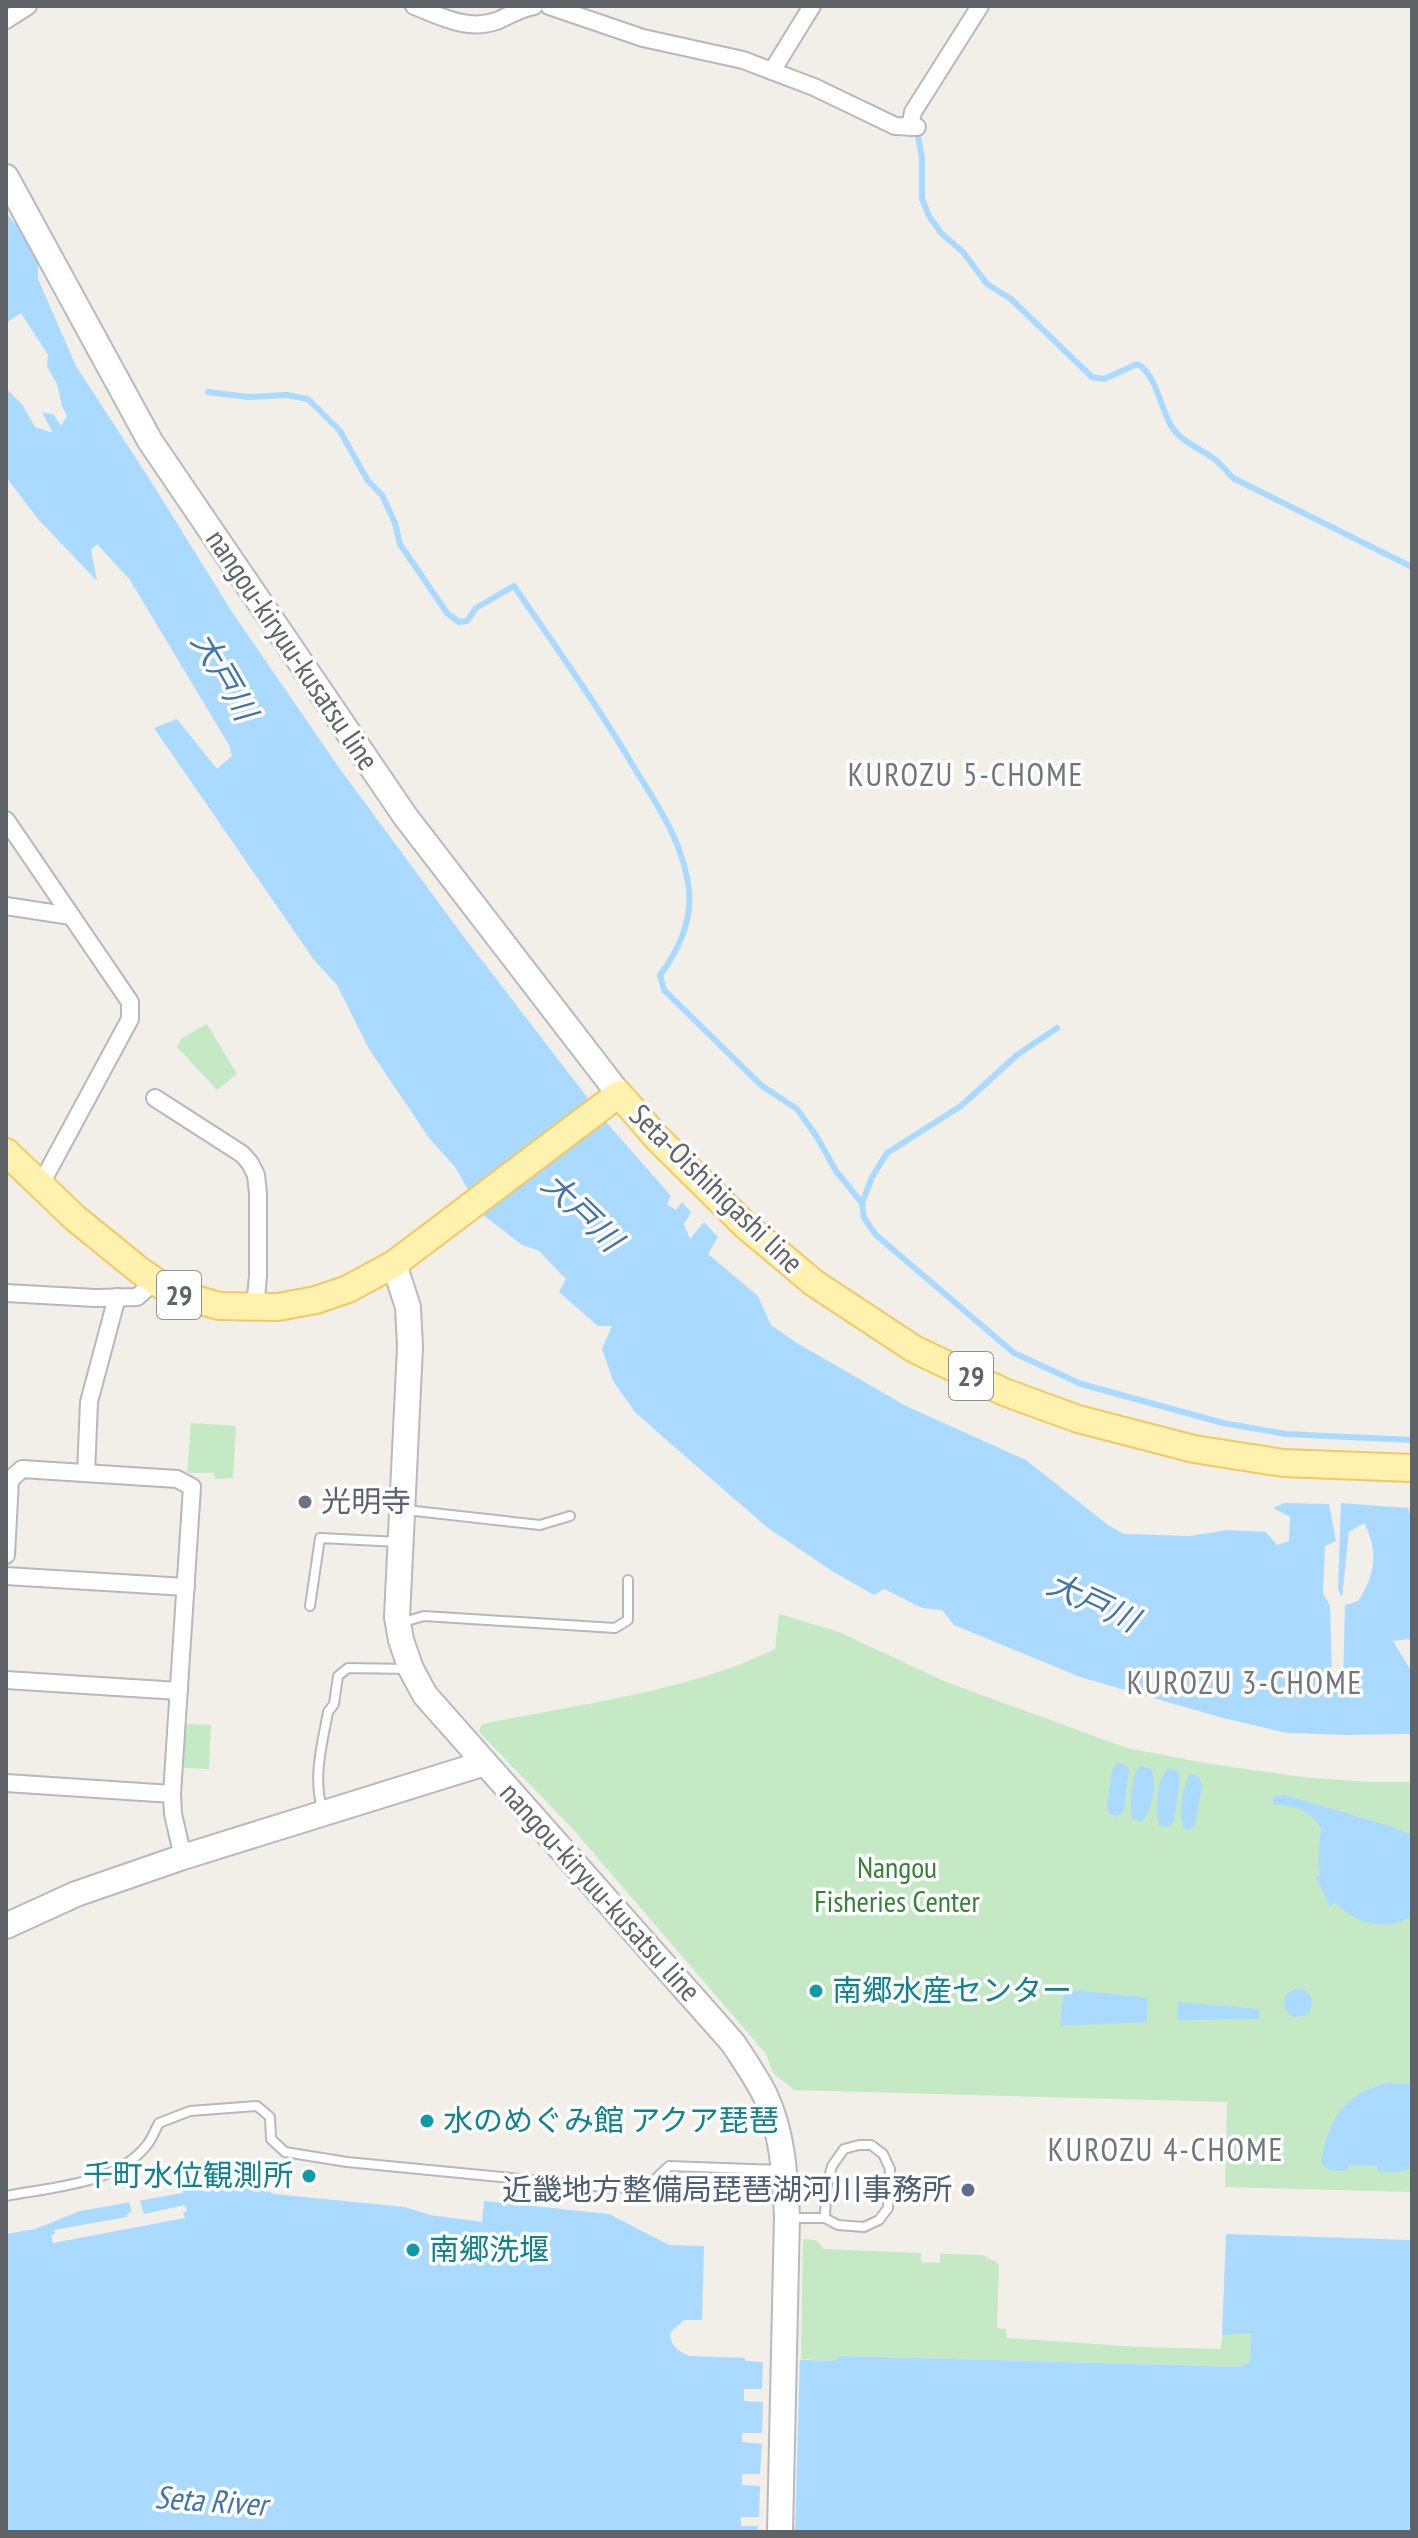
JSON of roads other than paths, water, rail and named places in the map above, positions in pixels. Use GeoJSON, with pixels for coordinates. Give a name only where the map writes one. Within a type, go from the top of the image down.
{"type":"FeatureCollection","features":[{"type":"Feature","properties":{"kind":"main road","name":"nangou-kiryuu-kusatsu line"},"geometry":{"type":"LineString","coordinates":[[6,177],[150,441],[405,816],[612,1100]]}},
{"type":"Feature","properties":{"kind":"main road","name":"Seta-Oishihigashi line"},"geometry":{"type":"LineString","coordinates":[[6,1152],[75,1218],[154,1282],[171,1292],[219,1306],[255,1308],[316,1300],[348,1289],[402,1258],[612,1100],[657,1138],[746,1226],[814,1283],[914,1349],[991,1386],[1078,1419],[1194,1449],[1283,1463],[1412,1468]]}},
{"type":"Feature","properties":{"kind":"main road","name":"nangou-kiryuu-kusatsu line"},"geometry":{"type":"LineString","coordinates":[[402,1258],[410,1347],[397,1598],[401,1640],[411,1669],[425,1695],[733,2043],[766,2097],[776,2126],[784,2171],[787,2218],[780,2532]]}},
{"type":"Feature","properties":{"kind":"main road"},"geometry":{"type":"LineString","coordinates":[[6,1926],[76,1894],[183,1857],[485,1763]]}},
{"type":"Feature","properties":{"kind":"street"},"geometry":{"type":"LineString","coordinates":[[6,20],[28,6]]}},
{"type":"Feature","properties":{"kind":"street"},"geometry":{"type":"LineString","coordinates":[[414,6],[476,26],[534,6]]}},
{"type":"Feature","properties":{"kind":"street"},"geometry":{"type":"LineString","coordinates":[[549,6],[643,38],[743,60],[814,87],[895,126],[914,127],[913,112],[980,6]]}},
{"type":"Feature","properties":{"kind":"street"},"geometry":{"type":"LineString","coordinates":[[772,71],[812,6]]}},
{"type":"Feature","properties":{"kind":"street"},"geometry":{"type":"LineString","coordinates":[[6,820],[130,1002],[130,1019],[41,1184]]}},
{"type":"Feature","properties":{"kind":"street"},"geometry":{"type":"LineString","coordinates":[[6,906],[71,916]]}},
{"type":"Feature","properties":{"kind":"street"},"geometry":{"type":"LineString","coordinates":[[155,1098],[242,1154],[256,1175],[258,1276],[255,1308]]}},
{"type":"Feature","properties":{"kind":"street"},"geometry":{"type":"LineString","coordinates":[[6,1293],[137,1297],[154,1282]]}},
{"type":"Feature","properties":{"kind":"street"},"geometry":{"type":"LineString","coordinates":[[86,1473],[89,1402],[117,1297]]}},
{"type":"Feature","properties":{"kind":"street"},"geometry":{"type":"LineString","coordinates":[[6,1555],[10,1480],[22,1469],[177,1479],[192,1487],[172,1794],[173,1814],[183,1857]]}},
{"type":"Feature","properties":{"kind":"street"},"geometry":{"type":"LineString","coordinates":[[6,1576],[186,1587]]}},
{"type":"Feature","properties":{"kind":"street"},"geometry":{"type":"LineString","coordinates":[[6,1680],[179,1691]]}},
{"type":"Feature","properties":{"kind":"street"},"geometry":{"type":"LineString","coordinates":[[6,1783],[172,1794]]}},
{"type":"Feature","properties":{"kind":"lane"},"geometry":{"type":"LineString","coordinates":[[401,1510],[540,1525],[570,1516]]}},
{"type":"Feature","properties":{"kind":"lane"},"geometry":{"type":"LineString","coordinates":[[310,1606],[320,1538],[400,1542]]}},
{"type":"Feature","properties":{"kind":"lane"},"geometry":{"type":"LineString","coordinates":[[399,1624],[424,1616],[615,1628],[628,1620],[628,1580]]}},
{"type":"Feature","properties":{"kind":"lane"},"geometry":{"type":"LineString","coordinates":[[323,1814],[317,1775],[338,1676],[348,1668],[411,1669]]}},
{"type":"Feature","properties":{"kind":"lane"},"geometry":{"type":"LineString","coordinates":[[6,2196],[89,2180],[124,2166],[148,2145],[159,2123],[190,2111],[257,2106],[270,2117],[271,2139],[285,2152],[347,2162],[614,2188],[648,2186],[669,2166],[784,2171]]}},
{"type":"Feature","properties":{"kind":"lane"},"geometry":{"type":"LineString","coordinates":[[787,2218],[825,2218],[838,2225],[864,2227],[879,2220],[888,2208],[890,2169],[883,2154],[871,2145],[844,2149],[832,2166],[826,2188],[825,2218]]}},
{"type":"Feature","properties":{"kind":"water","name":"大戸川"},"geometry":{"type":"Polygon","coordinates":[[[6,213],[38,250],[38,279],[76,366],[232,612],[340,769],[464,937],[607,1123],[671,1196],[667,1204],[676,1210],[682,1202],[691,1212],[684,1224],[690,1239],[704,1222],[718,1237],[708,1254],[758,1296],[771,1325],[797,1343],[906,1406],[1026,1460],[1108,1525],[1124,1534],[1190,1536],[1228,1530],[1266,1532],[1277,1545],[1289,1541],[1290,1517],[1273,1508],[1284,1503],[1329,1504],[1336,1541],[1325,1546],[1323,1593],[1330,1606],[1332,1675],[1343,1684],[1345,1605],[1358,1601],[1364,1592],[1371,1573],[1373,1553],[1364,1523],[1349,1532],[1342,1597],[1338,1590],[1341,1503],[1408,1508],[1412,1519],[1412,1641],[1393,1641],[1412,1672],[1412,1734],[1287,1733],[1223,1718],[1080,1677],[954,1625],[942,1610],[922,1608],[884,1589],[874,1595],[768,1528],[635,1412],[613,1381],[602,1349],[612,1326],[598,1326],[559,1292],[566,1279],[538,1250],[522,1245],[482,1214],[455,1167],[429,1138],[369,1049],[337,985],[314,960],[154,728],[177,719],[217,769],[232,756],[229,745],[130,580],[97,544],[91,550],[97,581],[38,519],[6,477],[6,389],[22,404],[35,427],[53,433],[42,412],[54,415],[61,426],[67,416],[57,384],[47,366],[48,355],[21,313],[6,323],[6,213]]]}},
{"type":"Feature","properties":{"kind":"water"},"geometry":{"type":"Polygon","coordinates":[[[1118,1763],[1129,1769],[1124,1811],[1117,1817],[1107,1809],[1112,1770],[1118,1763]]]}},
{"type":"Feature","properties":{"kind":"water"},"geometry":{"type":"Polygon","coordinates":[[[1140,1766],[1151,1768],[1154,1781],[1151,1803],[1142,1822],[1132,1819],[1131,1806],[1133,1785],[1140,1766]]]}},
{"type":"Feature","properties":{"kind":"water"},"geometry":{"type":"Polygon","coordinates":[[[1168,1768],[1178,1771],[1180,1780],[1174,1821],[1168,1827],[1159,1825],[1157,1803],[1161,1780],[1168,1768]]]}},
{"type":"Feature","properties":{"kind":"water"},"geometry":{"type":"Polygon","coordinates":[[[1190,1774],[1198,1776],[1202,1785],[1195,1825],[1184,1829],[1182,1801],[1190,1774]]]}},
{"type":"Feature","properties":{"kind":"water"},"geometry":{"type":"Polygon","coordinates":[[[1284,1795],[1412,1835],[1412,1915],[1393,1924],[1372,1924],[1352,1916],[1335,1903],[1330,1906],[1316,1878],[1320,1875],[1321,1828],[1312,1817],[1300,1810],[1273,1804],[1274,1796],[1284,1795]]]}},
{"type":"Feature","properties":{"kind":"water"},"geometry":{"type":"Polygon","coordinates":[[[1064,1989],[1148,1998],[1147,2022],[1060,2026],[1064,1989]]]}},
{"type":"Feature","properties":{"kind":"water"},"geometry":{"type":"Polygon","coordinates":[[[1298,1989],[1308,1993],[1312,2003],[1308,2013],[1298,2017],[1288,2013],[1284,2003],[1288,1993],[1298,1989]]]}},
{"type":"Feature","properties":{"kind":"water"},"geometry":{"type":"Polygon","coordinates":[[[1178,2002],[1259,2009],[1259,2019],[1177,2020],[1178,2002]]]}},
{"type":"Feature","properties":{"kind":"water"},"geometry":{"type":"Polygon","coordinates":[[[1388,2083],[1412,2084],[1412,2168],[1378,2172],[1377,2166],[1349,2165],[1348,2170],[1340,2171],[1327,2168],[1321,2162],[1324,2147],[1341,2110],[1360,2094],[1388,2083]]]}},
{"type":"Feature","properties":{"kind":"water","name":"Seta River"},"geometry":{"type":"Polygon","coordinates":[[[226,2179],[232,2184],[254,2184],[274,2194],[405,2207],[430,2215],[482,2222],[484,2201],[609,2214],[669,2245],[704,2246],[702,2320],[684,2320],[670,2333],[676,2348],[690,2356],[833,2361],[841,2356],[1241,2367],[1250,2361],[1251,2333],[1222,2335],[1226,2234],[1412,2240],[1412,2532],[6,2532],[6,2234],[35,2229],[80,2211],[183,2193],[182,2188],[226,2179]]]}},
{"type":"Feature","properties":{"kind":"waterway"},"geometry":{"type":"LineString","coordinates":[[868,105],[905,123]]}},
{"type":"Feature","properties":{"kind":"waterway"},"geometry":{"type":"LineString","coordinates":[[913,131],[918,136],[922,158],[922,199],[941,233],[963,252],[987,284],[1011,299],[1092,377],[1104,379],[1137,364],[1153,382],[1178,435],[1216,461],[1233,478],[1412,567]]}},
{"type":"Feature","properties":{"kind":"waterway"},"geometry":{"type":"LineString","coordinates":[[208,392],[248,397],[286,395],[308,399],[340,431],[368,481],[382,495],[395,523],[400,544],[447,613],[459,622],[467,621],[476,608],[514,586],[621,746],[661,812],[682,857],[689,890],[688,913],[678,946],[660,975],[664,990],[762,1086],[797,1109],[836,1171],[862,1203],[864,1218],[876,1235],[1014,1353],[1081,1384],[1223,1423],[1286,1434],[1412,1440]]}},
{"type":"Feature","properties":{"kind":"waterway"},"geometry":{"type":"LineString","coordinates":[[862,1203],[872,1177],[887,1153],[961,1106],[1017,1055],[1057,1028]]}},
{"type":"Feature","properties":{"kind":"place","name":"光明寺"},"geometry":{"type":"Point","coordinates":[305,1502]}},
{"type":"Feature","properties":{"kind":"place","name":"南郷水産センター"},"geometry":{"type":"Point","coordinates":[816,1991]}},
{"type":"Feature","properties":{"kind":"place","name":"水のめぐみ館 アクア琵琶"},"geometry":{"type":"Point","coordinates":[427,2121]}},
{"type":"Feature","properties":{"kind":"place","name":"千町水位観測所"},"geometry":{"type":"Point","coordinates":[309,2176]}},
{"type":"Feature","properties":{"kind":"place","name":"近畿地方整備局琵琶湖河川事務所"},"geometry":{"type":"Point","coordinates":[968,2190]}},
{"type":"Feature","properties":{"kind":"place","name":"南郷洗堰"},"geometry":{"type":"Point","coordinates":[413,2250]}},
{"type":"Feature","properties":{"kind":"district","name":"KUROZU 5-CHOME"},"geometry":{"type":"Point","coordinates":[966,775]}},
{"type":"Feature","properties":{"kind":"district","name":"KUROZU 3-CHOME"},"geometry":{"type":"Point","coordinates":[1245,1683]}},
{"type":"Feature","properties":{"kind":"district","name":"KUROZU 4-CHOME"},"geometry":{"type":"Point","coordinates":[1166,2150]}},
{"type":"Feature","properties":{"kind":"park label","name":"Nangou Fisheries Center"},"geometry":{"type":"Point","coordinates":[897,1885]}}]}
